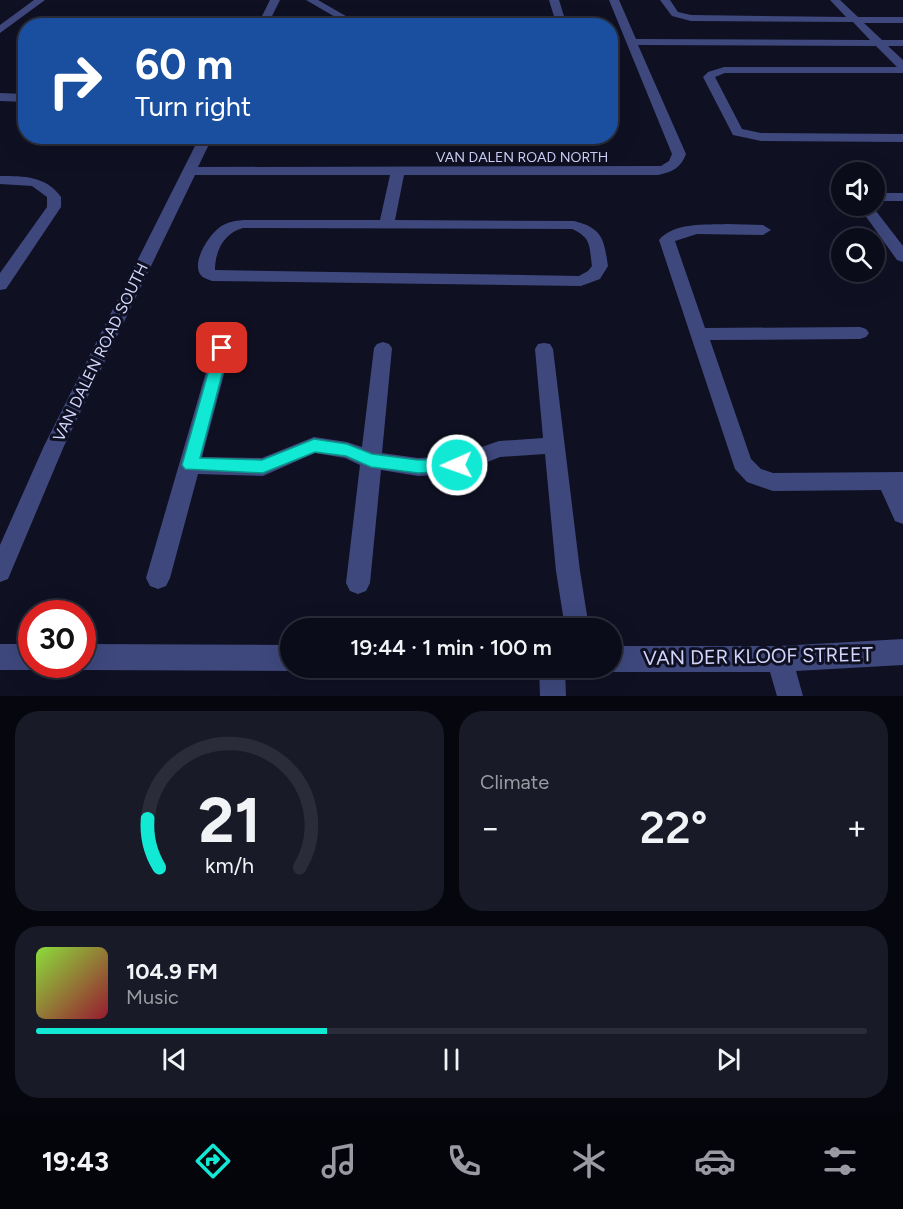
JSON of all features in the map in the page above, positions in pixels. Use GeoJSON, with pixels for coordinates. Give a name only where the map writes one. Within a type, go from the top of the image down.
{"type":"FeatureCollection","features":[{"type":"Feature","properties":{"kind":"street"},"geometry":{"type":"LineString","coordinates":[[2,29],[40,0]]}},
{"type":"Feature","properties":{"kind":"street"},"geometry":{"type":"LineString","coordinates":[[266,18],[275,0]]}},
{"type":"Feature","properties":{"kind":"street"},"geometry":{"type":"LineString","coordinates":[[311,0],[344,18]]}},
{"type":"Feature","properties":{"kind":"street"},"geometry":{"type":"LineString","coordinates":[[554,0],[560,18]]}},
{"type":"Feature","properties":{"kind":"street","name":"VAN DALEN ROAD NORTH"},"geometry":{"type":"LineString","coordinates":[[189,171],[658,171],[669,168],[680,154],[614,0]]}},
{"type":"Feature","properties":{"kind":"street"},"geometry":{"type":"LineString","coordinates":[[665,0],[675,14],[691,18],[903,20]]}},
{"type":"Feature","properties":{"kind":"street"},"geometry":{"type":"LineString","coordinates":[[835,0],[903,68]]}},
{"type":"Feature","properties":{"kind":"street"},"geometry":{"type":"LineString","coordinates":[[2,29],[18,28]]}},
{"type":"Feature","properties":{"kind":"street"},"geometry":{"type":"LineString","coordinates":[[631,42],[903,43]]}},
{"type":"Feature","properties":{"kind":"street"},"geometry":{"type":"LineString","coordinates":[[903,68],[724,70],[709,77],[737,132],[741,134],[761,137],[903,138]]}},
{"type":"Feature","properties":{"kind":"street"},"geometry":{"type":"LineString","coordinates":[[0,97],[18,98]]}},
{"type":"Feature","properties":{"kind":"street","name":"VAN DALEN ROAD SOUTH"},"geometry":{"type":"LineString","coordinates":[[0,571],[54,446],[203,144]]}},
{"type":"Feature","properties":{"kind":"street"},"geometry":{"type":"LineString","coordinates":[[386,225],[398,172]]}},
{"type":"Feature","properties":{"kind":"street"},"geometry":{"type":"LineString","coordinates":[[0,180],[27,180],[41,184],[54,197],[54,207],[0,285]]}},
{"type":"Feature","properties":{"kind":"street"},"geometry":{"type":"LineString","coordinates":[[885,197],[903,197]]}},
{"type":"Feature","properties":{"kind":"street"},"geometry":{"type":"LineString","coordinates":[[873,216],[903,257]]}},
{"type":"Feature","properties":{"kind":"street"},"geometry":{"type":"LineString","coordinates":[[243,224],[386,225],[574,225],[588,231],[596,239],[600,266],[594,275],[581,281],[218,277],[207,273],[206,266],[218,236],[228,228],[243,224]]}},
{"type":"Feature","properties":{"kind":"street"},"geometry":{"type":"LineString","coordinates":[[763,230],[687,230],[667,240],[742,463],[754,476],[773,482],[895,481],[903,514]]}},
{"type":"Feature","properties":{"kind":"street"},"geometry":{"type":"LineString","coordinates":[[698,334],[860,333]]}},
{"type":"Feature","properties":{"kind":"street"},"geometry":{"type":"LineString","coordinates":[[158,578],[222,348]]}},
{"type":"Feature","properties":{"kind":"street"},"geometry":{"type":"LineString","coordinates":[[358,583],[382,348]]}},
{"type":"Feature","properties":{"kind":"street"},"geometry":{"type":"LineString","coordinates":[[544,349],[568,571],[575,618]]}},
{"type":"Feature","properties":{"kind":"street"},"geometry":{"type":"LineString","coordinates":[[190,465],[263,467],[314,446],[347,450],[371,460],[418,467],[457,465],[499,449],[556,446]]}},
{"type":"Feature","properties":{"kind":"street","name":"VAN DER KLOOF STREET"},"geometry":{"type":"LineString","coordinates":[[622,659],[779,659],[903,652]]}},
{"type":"Feature","properties":{"kind":"street"},"geometry":{"type":"LineString","coordinates":[[0,657],[18,657]]}},
{"type":"Feature","properties":{"kind":"street"},"geometry":{"type":"LineString","coordinates":[[96,657],[280,658]]}},
{"type":"Feature","properties":{"kind":"street"},"geometry":{"type":"LineString","coordinates":[[779,659],[790,696]]}},
{"type":"Feature","properties":{"kind":"street"},"geometry":{"type":"LineString","coordinates":[[552,678],[553,696]]}},
{"type":"Feature","properties":{"kind":"route"},"geometry":{"type":"LineString","coordinates":[[222,348],[190,465],[263,467],[314,446],[347,450],[371,460],[418,467],[457,465]]}}]}
